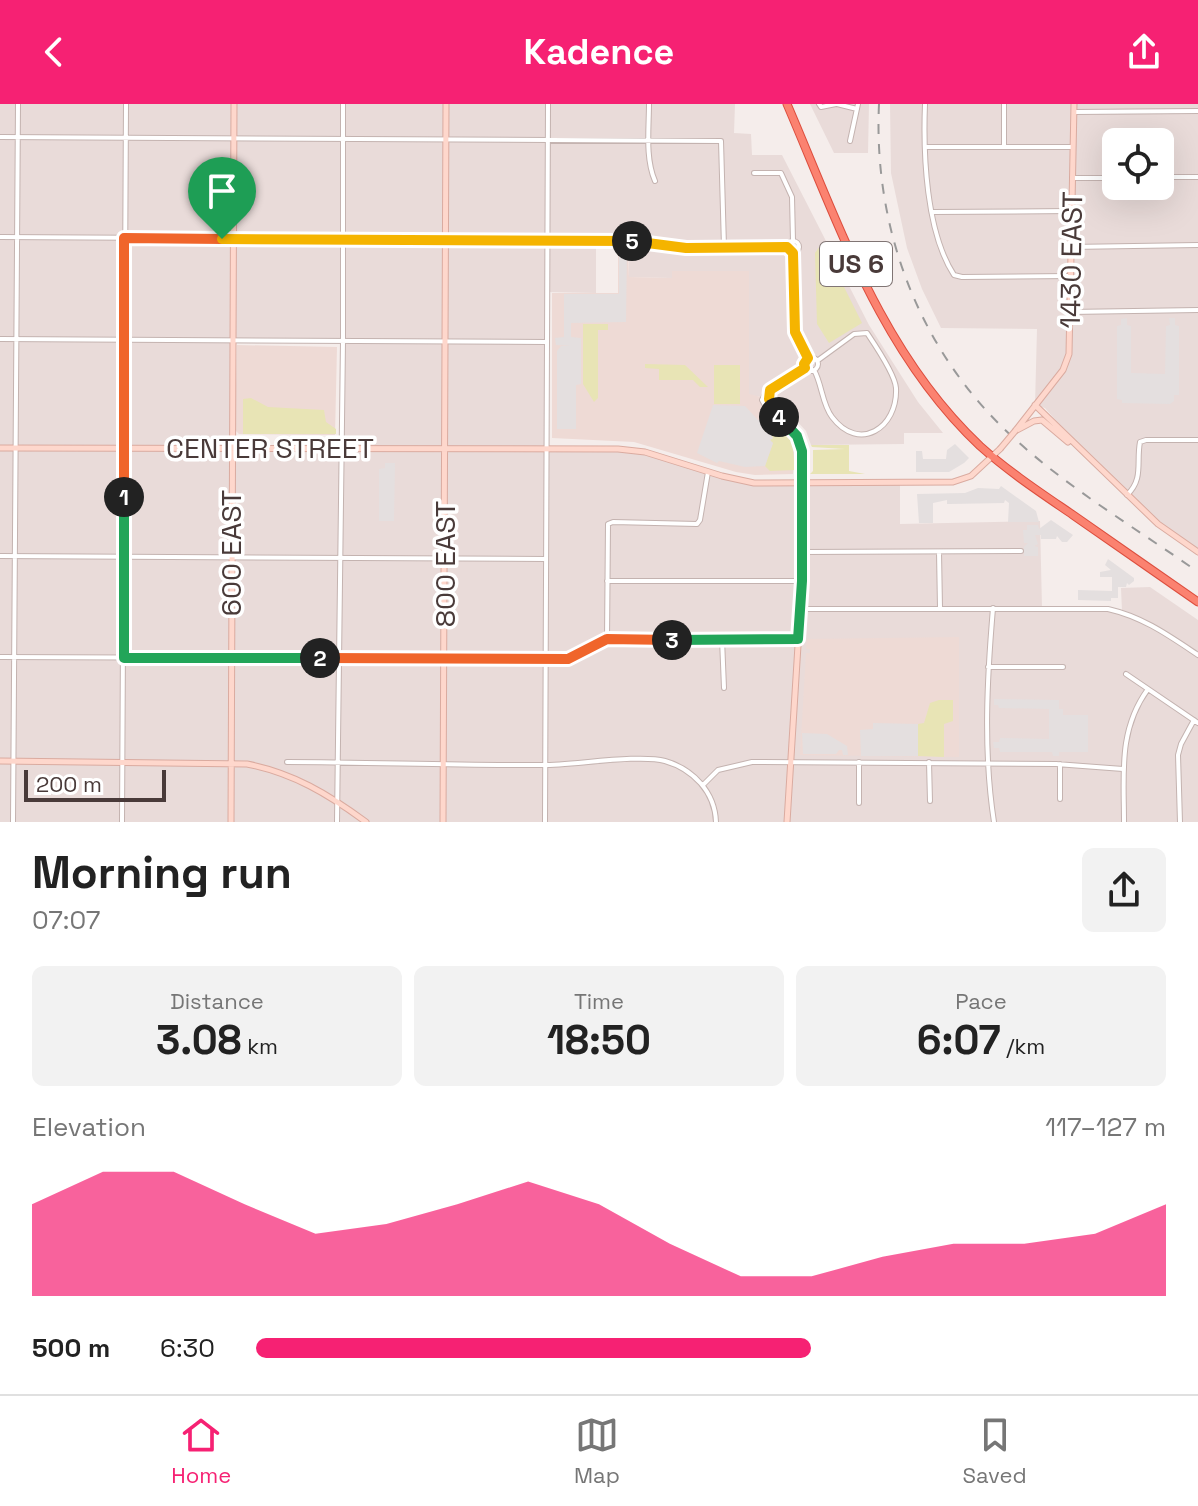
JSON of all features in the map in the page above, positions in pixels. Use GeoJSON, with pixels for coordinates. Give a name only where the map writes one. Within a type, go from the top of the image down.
{"type":"FeatureCollection","features":[{"type":"Feature","properties":{"kind":"highway","name":"US 6"},"geometry":{"type":"LineString","coordinates":[[787,104],[863,280],[887,327],[931,392],[992,456],[1198,602]]}},
{"type":"Feature","properties":{"kind":"street"},"geometry":{"type":"LineString","coordinates":[[13,822],[18,104]]}},
{"type":"Feature","properties":{"kind":"street"},"geometry":{"type":"LineString","coordinates":[[122,822],[126,104]]}},
{"type":"Feature","properties":{"kind":"street","name":"600 EAST"},"geometry":{"type":"LineString","coordinates":[[231,822],[234,104]]}},
{"type":"Feature","properties":{"kind":"street"},"geometry":{"type":"LineString","coordinates":[[337,822],[343,104]]}},
{"type":"Feature","properties":{"kind":"street","name":"800 EAST"},"geometry":{"type":"LineString","coordinates":[[443,822],[446,104]]}},
{"type":"Feature","properties":{"kind":"street"},"geometry":{"type":"LineString","coordinates":[[545,822],[548,104]]}},
{"type":"Feature","properties":{"kind":"street"},"geometry":{"type":"LineString","coordinates":[[649,104],[649,141],[655,181]]}},
{"type":"Feature","properties":{"kind":"street"},"geometry":{"type":"LineString","coordinates":[[925,104],[925,147],[933,212],[945,256],[954,275],[1070,276]]}},
{"type":"Feature","properties":{"kind":"street"},"geometry":{"type":"LineString","coordinates":[[1004,104],[1004,147]]}},
{"type":"Feature","properties":{"kind":"street","name":"1430 EAST"},"geometry":{"type":"LineString","coordinates":[[801,482],[953,482],[971,476],[1023,426],[1065,365],[1069,354],[1074,104]]}},
{"type":"Feature","properties":{"kind":"street"},"geometry":{"type":"LineString","coordinates":[[820,106],[857,106],[850,141]]}},
{"type":"Feature","properties":{"kind":"street"},"geometry":{"type":"LineString","coordinates":[[1074,112],[1198,111]]}},
{"type":"Feature","properties":{"kind":"street"},"geometry":{"type":"LineString","coordinates":[[0,137],[721,141],[724,247]]}},
{"type":"Feature","properties":{"kind":"street"},"geometry":{"type":"LineString","coordinates":[[925,147],[1073,147]]}},
{"type":"Feature","properties":{"kind":"street"},"geometry":{"type":"LineString","coordinates":[[0,237],[547,240],[653,242],[686,248],[787,247],[793,241],[792,197],[781,173],[754,173]]}},
{"type":"Feature","properties":{"kind":"street"},"geometry":{"type":"LineString","coordinates":[[1174,177],[1198,177]]}},
{"type":"Feature","properties":{"kind":"street"},"geometry":{"type":"LineString","coordinates":[[1072,178],[1102,178]]}},
{"type":"Feature","properties":{"kind":"street"},"geometry":{"type":"LineString","coordinates":[[933,212],[1071,211]]}},
{"type":"Feature","properties":{"kind":"street"},"geometry":{"type":"LineString","coordinates":[[793,241],[799,245],[793,253],[795,332],[808,358]]}},
{"type":"Feature","properties":{"kind":"street"},"geometry":{"type":"LineString","coordinates":[[1070,247],[1198,245]]}},
{"type":"Feature","properties":{"kind":"street"},"geometry":{"type":"LineString","coordinates":[[787,247],[793,253]]}},
{"type":"Feature","properties":{"kind":"street"},"geometry":{"type":"LineString","coordinates":[[1070,312],[1198,310]]}},
{"type":"Feature","properties":{"kind":"street"},"geometry":{"type":"LineString","coordinates":[[867,333],[896,384],[895,398],[887,420],[878,431],[863,435],[842,428],[827,410],[814,370],[817,361],[854,334],[867,333]]}},
{"type":"Feature","properties":{"kind":"street"},"geometry":{"type":"LineString","coordinates":[[0,339],[546,342]]}},
{"type":"Feature","properties":{"kind":"street"},"geometry":{"type":"LineString","coordinates":[[808,358],[817,361]]}},
{"type":"Feature","properties":{"kind":"street"},"geometry":{"type":"LineString","coordinates":[[805,368],[808,358]]}},
{"type":"Feature","properties":{"kind":"street"},"geometry":{"type":"LineString","coordinates":[[787,822],[801,609],[802,451],[799,440],[775,413],[769,399],[770,390],[805,368],[814,370]]}},
{"type":"Feature","properties":{"kind":"street"},"geometry":{"type":"LineString","coordinates":[[1035,405],[1158,524],[1198,552]]}},
{"type":"Feature","properties":{"kind":"street"},"geometry":{"type":"LineString","coordinates":[[1023,426],[1044,421],[1086,455]]}},
{"type":"Feature","properties":{"kind":"street"},"geometry":{"type":"LineString","coordinates":[[1127,495],[1139,477],[1140,442],[1198,440]]}},
{"type":"Feature","properties":{"kind":"street","name":"CENTER STREET"},"geometry":{"type":"LineString","coordinates":[[0,448],[628,449],[745,482],[801,482]]}},
{"type":"Feature","properties":{"kind":"street"},"geometry":{"type":"LineString","coordinates":[[607,639],[608,524],[699,523],[708,472]]}},
{"type":"Feature","properties":{"kind":"street"},"geometry":{"type":"LineString","coordinates":[[802,552],[1021,551]]}},
{"type":"Feature","properties":{"kind":"street"},"geometry":{"type":"LineString","coordinates":[[939,552],[940,608]]}},
{"type":"Feature","properties":{"kind":"street"},"geometry":{"type":"LineString","coordinates":[[0,556],[546,559]]}},
{"type":"Feature","properties":{"kind":"street"},"geometry":{"type":"LineString","coordinates":[[607,581],[802,581]]}},
{"type":"Feature","properties":{"kind":"street"},"geometry":{"type":"LineString","coordinates":[[993,608],[988,667],[988,764],[994,822]]}},
{"type":"Feature","properties":{"kind":"street"},"geometry":{"type":"LineString","coordinates":[[801,609],[1108,609],[1136,616],[1154,625],[1198,655]]}},
{"type":"Feature","properties":{"kind":"street"},"geometry":{"type":"LineString","coordinates":[[0,657],[545,659],[573,658],[607,639],[798,639]]}},
{"type":"Feature","properties":{"kind":"street"},"geometry":{"type":"LineString","coordinates":[[722,639],[724,688]]}},
{"type":"Feature","properties":{"kind":"street"},"geometry":{"type":"LineString","coordinates":[[988,667],[1063,667]]}},
{"type":"Feature","properties":{"kind":"street"},"geometry":{"type":"LineString","coordinates":[[1126,674],[1196,722],[1182,742],[1178,755],[1180,822]]}},
{"type":"Feature","properties":{"kind":"street"},"geometry":{"type":"LineString","coordinates":[[1124,822],[1123,751],[1135,709],[1148,689]]}},
{"type":"Feature","properties":{"kind":"street"},"geometry":{"type":"LineString","coordinates":[[287,762],[545,765],[661,760],[684,770],[703,785],[712,801],[716,822]]}},
{"type":"Feature","properties":{"kind":"street"},"geometry":{"type":"LineString","coordinates":[[0,761],[231,762],[287,775],[337,801],[366,822]]}},
{"type":"Feature","properties":{"kind":"street"},"geometry":{"type":"LineString","coordinates":[[703,785],[718,770],[734,765],[791,762],[1060,764],[1123,769]]}},
{"type":"Feature","properties":{"kind":"street"},"geometry":{"type":"LineString","coordinates":[[859,762],[859,803]]}},
{"type":"Feature","properties":{"kind":"street"},"geometry":{"type":"LineString","coordinates":[[929,762],[930,801]]}},
{"type":"Feature","properties":{"kind":"street"},"geometry":{"type":"LineString","coordinates":[[1060,764],[1060,799]]}},
{"type":"Feature","properties":{"kind":"shaded area"},"geometry":{"type":"Polygon","coordinates":[[[0,104],[735,104],[734,133],[751,134],[752,155],[782,155],[869,325],[918,402],[943,433],[904,433],[904,444],[811,445],[806,431],[780,403],[776,405],[766,394],[761,397],[749,395],[749,271],[672,271],[672,278],[629,277],[629,247],[635,242],[601,242],[596,248],[596,293],[547,292],[546,448],[628,449],[745,482],[900,482],[900,524],[1040,521],[1042,608],[1122,611],[1121,588],[1150,587],[1198,620],[1198,822],[0,822],[0,104]],[[232,341],[232,448],[341,449],[343,342],[232,341]]]}},
{"type":"Feature","properties":{"kind":"shaded area"},"geometry":{"type":"Polygon","coordinates":[[[810,104],[869,104],[868,153],[834,153],[810,104]]]}},
{"type":"Feature","properties":{"kind":"shaded area"},"geometry":{"type":"Polygon","coordinates":[[[890,104],[1198,104],[1198,552],[1158,524],[1086,455],[1045,408],[1035,405],[1037,329],[941,328],[907,248],[891,173],[890,104]]]}},
{"type":"Feature","properties":{"kind":"shaded area"},"geometry":{"type":"Polygon","coordinates":[[[822,243],[862,323],[829,343],[817,324],[815,253],[822,243]]]}},
{"type":"Feature","properties":{"kind":"shaded area"},"geometry":{"type":"Polygon","coordinates":[[[618,246],[628,248],[629,277],[672,278],[672,271],[749,271],[749,394],[761,397],[765,411],[792,441],[795,450],[793,474],[736,472],[634,442],[552,438],[552,293],[618,293],[618,246]]]}},
{"type":"Feature","properties":{"kind":"shaded area"},"geometry":{"type":"Polygon","coordinates":[[[619,248],[627,248],[626,322],[571,323],[571,337],[581,338],[581,384],[576,385],[576,429],[557,429],[557,351],[561,346],[571,346],[556,345],[555,338],[564,337],[564,294],[619,294],[619,248]]]}},
{"type":"Feature","properties":{"kind":"shaded area"},"geometry":{"type":"Polygon","coordinates":[[[1127,318],[1127,325],[1131,326],[1131,373],[1165,374],[1166,326],[1170,325],[1169,318],[1175,318],[1175,325],[1179,326],[1179,395],[1174,395],[1174,401],[1170,404],[1122,403],[1117,399],[1117,326],[1121,325],[1121,319],[1127,318]]]}},
{"type":"Feature","properties":{"kind":"shaded area"},"geometry":{"type":"Polygon","coordinates":[[[583,324],[608,324],[608,330],[598,330],[598,398],[594,402],[583,384],[583,324]]]}},
{"type":"Feature","properties":{"kind":"shaded area"},"geometry":{"type":"Polygon","coordinates":[[[237,345],[337,347],[335,435],[239,434],[235,430],[237,345]]]}},
{"type":"Feature","properties":{"kind":"shaded area"},"geometry":{"type":"Polygon","coordinates":[[[645,364],[685,365],[708,387],[700,387],[693,380],[659,380],[659,369],[645,368],[645,364]]]}},
{"type":"Feature","properties":{"kind":"shaded area"},"geometry":{"type":"Polygon","coordinates":[[[714,365],[740,365],[740,404],[714,404],[714,365]]]}},
{"type":"Feature","properties":{"kind":"shaded area"},"geometry":{"type":"Polygon","coordinates":[[[251,398],[268,407],[324,410],[326,422],[336,429],[336,434],[243,434],[243,399],[251,398]]]}},
{"type":"Feature","properties":{"kind":"shaded area"},"geometry":{"type":"Polygon","coordinates":[[[713,405],[745,406],[758,420],[764,420],[769,427],[764,432],[769,431],[773,438],[765,466],[717,463],[697,453],[713,405]]]}},
{"type":"Feature","properties":{"kind":"shaded area"},"geometry":{"type":"Polygon","coordinates":[[[776,424],[792,441],[795,470],[770,471],[765,466],[773,438],[764,432],[776,424]]]}},
{"type":"Feature","properties":{"kind":"shaded area"},"geometry":{"type":"Polygon","coordinates":[[[955,444],[969,458],[964,463],[949,472],[916,472],[916,451],[922,451],[923,459],[946,459],[947,450],[955,444]]]}},
{"type":"Feature","properties":{"kind":"shaded area"},"geometry":{"type":"Polygon","coordinates":[[[811,445],[849,445],[849,471],[865,474],[810,474],[813,471],[813,450],[845,449],[811,445]]]}},
{"type":"Feature","properties":{"kind":"shaded area"},"geometry":{"type":"Polygon","coordinates":[[[385,463],[395,463],[394,521],[379,521],[379,469],[385,468],[385,463]]]}},
{"type":"Feature","properties":{"kind":"shaded area"},"geometry":{"type":"Polygon","coordinates":[[[1001,486],[1036,511],[1039,522],[1008,522],[1009,503],[1005,500],[1004,503],[947,504],[947,500],[933,503],[933,523],[919,523],[917,494],[965,493],[978,488],[999,489],[1001,486]]]}},
{"type":"Feature","properties":{"kind":"shaded area"},"geometry":{"type":"Polygon","coordinates":[[[1051,520],[1073,535],[1067,542],[1062,542],[1057,536],[1056,539],[1041,539],[1041,535],[1035,535],[1038,544],[1034,546],[1038,547],[1038,556],[1024,556],[1024,547],[1028,543],[1024,543],[1023,530],[1027,530],[1027,525],[1038,525],[1039,529],[1051,520]]]}},
{"type":"Feature","properties":{"kind":"shaded area"},"geometry":{"type":"Polygon","coordinates":[[[1108,559],[1134,581],[1129,585],[1127,583],[1126,587],[1118,587],[1118,598],[1111,598],[1111,601],[1078,600],[1078,590],[1112,591],[1112,577],[1100,577],[1100,572],[1111,570],[1105,565],[1108,559]]]}},
{"type":"Feature","properties":{"kind":"shaded area"},"geometry":{"type":"Polygon","coordinates":[[[959,637],[959,757],[800,755],[806,653],[810,653],[810,649],[806,649],[807,639],[959,637]]]}},
{"type":"Feature","properties":{"kind":"shaded area"},"geometry":{"type":"Polygon","coordinates":[[[994,699],[1059,700],[1063,715],[1088,715],[1088,752],[1059,752],[1059,756],[1053,756],[1052,752],[1000,752],[999,748],[994,748],[993,742],[999,742],[1000,738],[1049,739],[1049,709],[999,708],[994,705],[994,699]]]}},
{"type":"Feature","properties":{"kind":"shaded area"},"geometry":{"type":"Polygon","coordinates":[[[953,700],[953,721],[944,724],[944,757],[918,756],[918,724],[924,723],[930,703],[953,700]]]}},
{"type":"Feature","properties":{"kind":"shaded area"},"geometry":{"type":"Polygon","coordinates":[[[873,723],[918,724],[918,756],[861,756],[860,730],[873,729],[873,723]]]}},
{"type":"Feature","properties":{"kind":"shaded area"},"geometry":{"type":"Polygon","coordinates":[[[802,733],[827,734],[847,746],[848,755],[843,755],[842,750],[836,754],[803,754],[802,733]]]}},
{"type":"Feature","properties":{"kind":"railway"},"geometry":{"type":"LineString","coordinates":[[879,104],[879,151],[895,244],[929,330],[954,370],[983,406],[1037,458],[1198,572]]}},
{"type":"Feature","properties":{"kind":"route"},"geometry":{"type":"LineString","coordinates":[[124,238],[222,239],[547,240],[653,242],[686,248],[787,247],[793,253],[795,332],[808,358],[805,368],[768,394],[775,413],[797,436],[802,451],[802,581],[798,639],[607,639],[568,659],[124,658],[124,238]]}}]}
